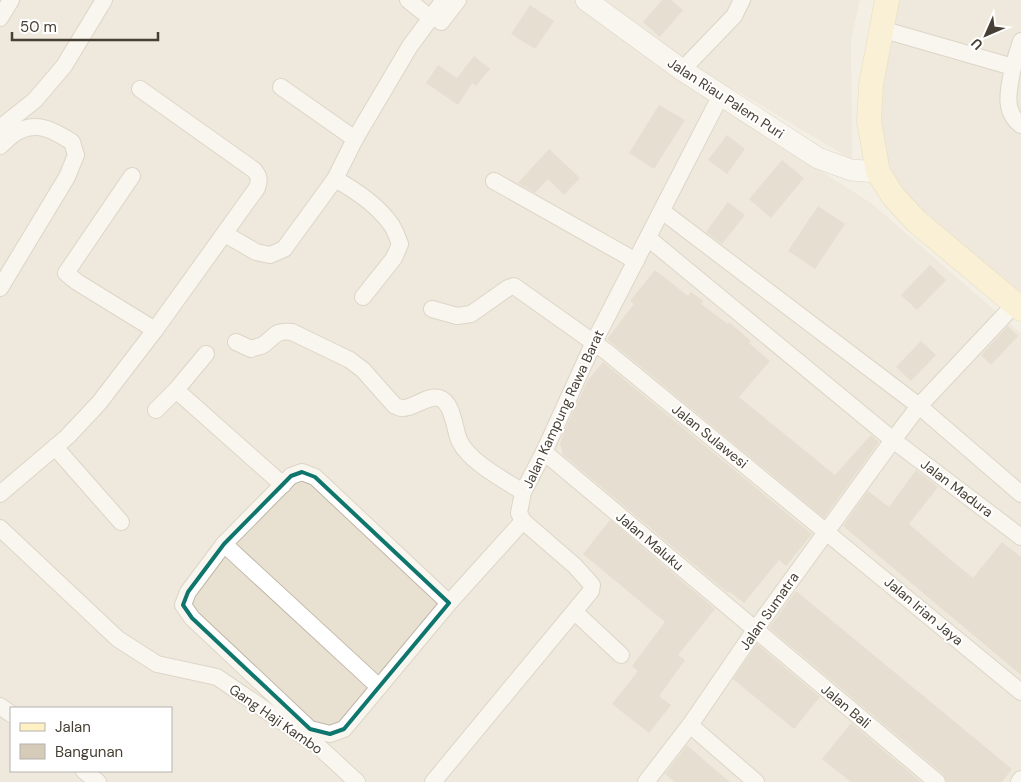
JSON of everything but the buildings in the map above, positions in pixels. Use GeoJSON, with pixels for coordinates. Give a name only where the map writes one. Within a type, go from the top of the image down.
{"type":"FeatureCollection","features":[{"type":"Feature","properties":{"kind":"main road"},"geometry":{"type":"LineString","coordinates":[[887,0],[871,85],[868,121],[878,172],[893,196],[916,221],[1018,307]]}},
{"type":"Feature","properties":{"kind":"street"},"geometry":{"type":"LineString","coordinates":[[0,18],[11,0]]}},
{"type":"Feature","properties":{"kind":"street"},"geometry":{"type":"LineString","coordinates":[[0,128],[35,100],[64,66],[104,0]]}},
{"type":"Feature","properties":{"kind":"street"},"geometry":{"type":"LineString","coordinates":[[408,0],[424,12]]}},
{"type":"Feature","properties":{"kind":"street"},"geometry":{"type":"LineString","coordinates":[[225,234],[256,252],[270,256],[284,249],[335,179],[356,138],[444,0]]}},
{"type":"Feature","properties":{"kind":"street"},"geometry":{"type":"LineString","coordinates":[[413,51],[458,0]]}},
{"type":"Feature","properties":{"kind":"street"},"geometry":{"type":"LineString","coordinates":[[682,70],[734,16],[742,0]]}},
{"type":"Feature","properties":{"kind":"street","name":"Jalan Riau Palem Puri"},"geometry":{"type":"LineString","coordinates":[[592,2],[682,70],[818,158],[851,170],[878,172]]}},
{"type":"Feature","properties":{"kind":"street"},"geometry":{"type":"LineString","coordinates":[[881,29],[1013,67]]}},
{"type":"Feature","properties":{"kind":"street"},"geometry":{"type":"LineString","coordinates":[[1021,40],[1013,67],[1008,100],[1013,119],[1021,125]]}},
{"type":"Feature","properties":{"kind":"street"},"geometry":{"type":"LineString","coordinates":[[281,87],[356,138]]}},
{"type":"Feature","properties":{"kind":"street"},"geometry":{"type":"LineString","coordinates":[[0,494],[67,438],[99,402],[155,330],[258,188],[259,176],[254,170],[140,89]]}},
{"type":"Feature","properties":{"kind":"street","name":"Jalan Kampung Rawa Barat"},"geometry":{"type":"LineString","coordinates":[[523,521],[519,513],[522,492],[544,452],[594,342],[721,95]]}},
{"type":"Feature","properties":{"kind":"street"},"geometry":{"type":"LineString","coordinates":[[0,146],[19,131],[34,127],[46,128],[72,142],[76,155],[67,177],[0,288]]}},
{"type":"Feature","properties":{"kind":"street"},"geometry":{"type":"LineString","coordinates":[[132,176],[66,272],[77,282],[155,330]]}},
{"type":"Feature","properties":{"kind":"street"},"geometry":{"type":"LineString","coordinates":[[335,179],[354,190],[374,207],[391,224],[400,244],[394,258],[363,297]]}},
{"type":"Feature","properties":{"kind":"street"},"geometry":{"type":"LineString","coordinates":[[494,181],[636,261]]}},
{"type":"Feature","properties":{"kind":"street"},"geometry":{"type":"LineString","coordinates":[[662,211],[919,406],[1021,494]]}},
{"type":"Feature","properties":{"kind":"street"},"geometry":{"type":"LineString","coordinates":[[648,238],[893,440]]}},
{"type":"Feature","properties":{"kind":"street","name":"Jalan Sulawesi"},"geometry":{"type":"LineString","coordinates":[[432,309],[457,316],[471,314],[508,288],[514,286],[594,342],[826,531]]}},
{"type":"Feature","properties":{"kind":"street","name":"Jalan Sumatra"},"geometry":{"type":"LineString","coordinates":[[646,782],[690,725],[826,531],[919,406],[1018,307]]}},
{"type":"Feature","properties":{"kind":"street"},"geometry":{"type":"LineString","coordinates":[[236,342],[251,349],[263,345],[271,336],[282,331],[292,332],[350,360],[363,370],[395,406],[402,408],[431,398],[440,398],[446,403],[454,418],[460,441],[468,453],[522,492]]}},
{"type":"Feature","properties":{"kind":"street"},"geometry":{"type":"LineString","coordinates":[[156,410],[176,390],[206,354]]}},
{"type":"Feature","properties":{"kind":"street"},"geometry":{"type":"LineString","coordinates":[[176,390],[283,485]]}},
{"type":"Feature","properties":{"kind":"street","name":"Jalan Madura"},"geometry":{"type":"LineString","coordinates":[[893,440],[1021,537]]}},
{"type":"Feature","properties":{"kind":"street"},"geometry":{"type":"LineString","coordinates":[[55,447],[120,522]]}},
{"type":"Feature","properties":{"kind":"street","name":"Jalan Maluku"},"geometry":{"type":"LineString","coordinates":[[544,452],[755,630]]}},
{"type":"Feature","properties":{"kind":"street"},"geometry":{"type":"LineString","coordinates":[[433,782],[575,612],[587,597],[592,585],[575,566],[523,521],[449,603],[344,728],[330,734],[310,728],[192,618],[183,605],[188,592],[224,544],[291,476],[302,472],[315,477],[449,603]]}},
{"type":"Feature","properties":{"kind":"street","name":"Gang Haji Kambo"},"geometry":{"type":"LineString","coordinates":[[0,528],[118,639],[157,664],[217,677],[318,746],[357,782]]}},
{"type":"Feature","properties":{"kind":"street","name":"Jalan Irian Jaya"},"geometry":{"type":"LineString","coordinates":[[826,531],[1021,692]]}},
{"type":"Feature","properties":{"kind":"street"},"geometry":{"type":"LineString","coordinates":[[224,544],[379,686]]}},
{"type":"Feature","properties":{"kind":"street"},"geometry":{"type":"LineString","coordinates":[[575,612],[621,655]]}},
{"type":"Feature","properties":{"kind":"street","name":"Jalan Bali"},"geometry":{"type":"LineString","coordinates":[[755,630],[937,782]]}},
{"type":"Feature","properties":{"kind":"street"},"geometry":{"type":"LineString","coordinates":[[690,725],[756,782]]}},
{"type":"Feature","properties":{"kind":"street"},"geometry":{"type":"LineString","coordinates":[[85,772],[98,782]]}},
{"type":"Feature","properties":{"kind":"highlighted area"},"geometry":{"type":"Polygon","coordinates":[[[302,472],[315,477],[449,603],[344,729],[330,734],[310,729],[192,618],[183,605],[188,592],[224,544],[291,476],[302,472]]]}},
{"type":"Feature","properties":{"kind":"shaded area"},"geometry":{"type":"Polygon","coordinates":[[[0,0],[860,0],[851,40],[852,160],[734,89],[723,108],[871,203],[1021,333],[1021,782],[0,782],[0,0]]]}},
{"type":"Feature","properties":{"kind":"shaded area"},"geometry":{"type":"Polygon","coordinates":[[[894,0],[1021,0],[1021,299],[901,194],[876,140],[894,0]]]}}]}
